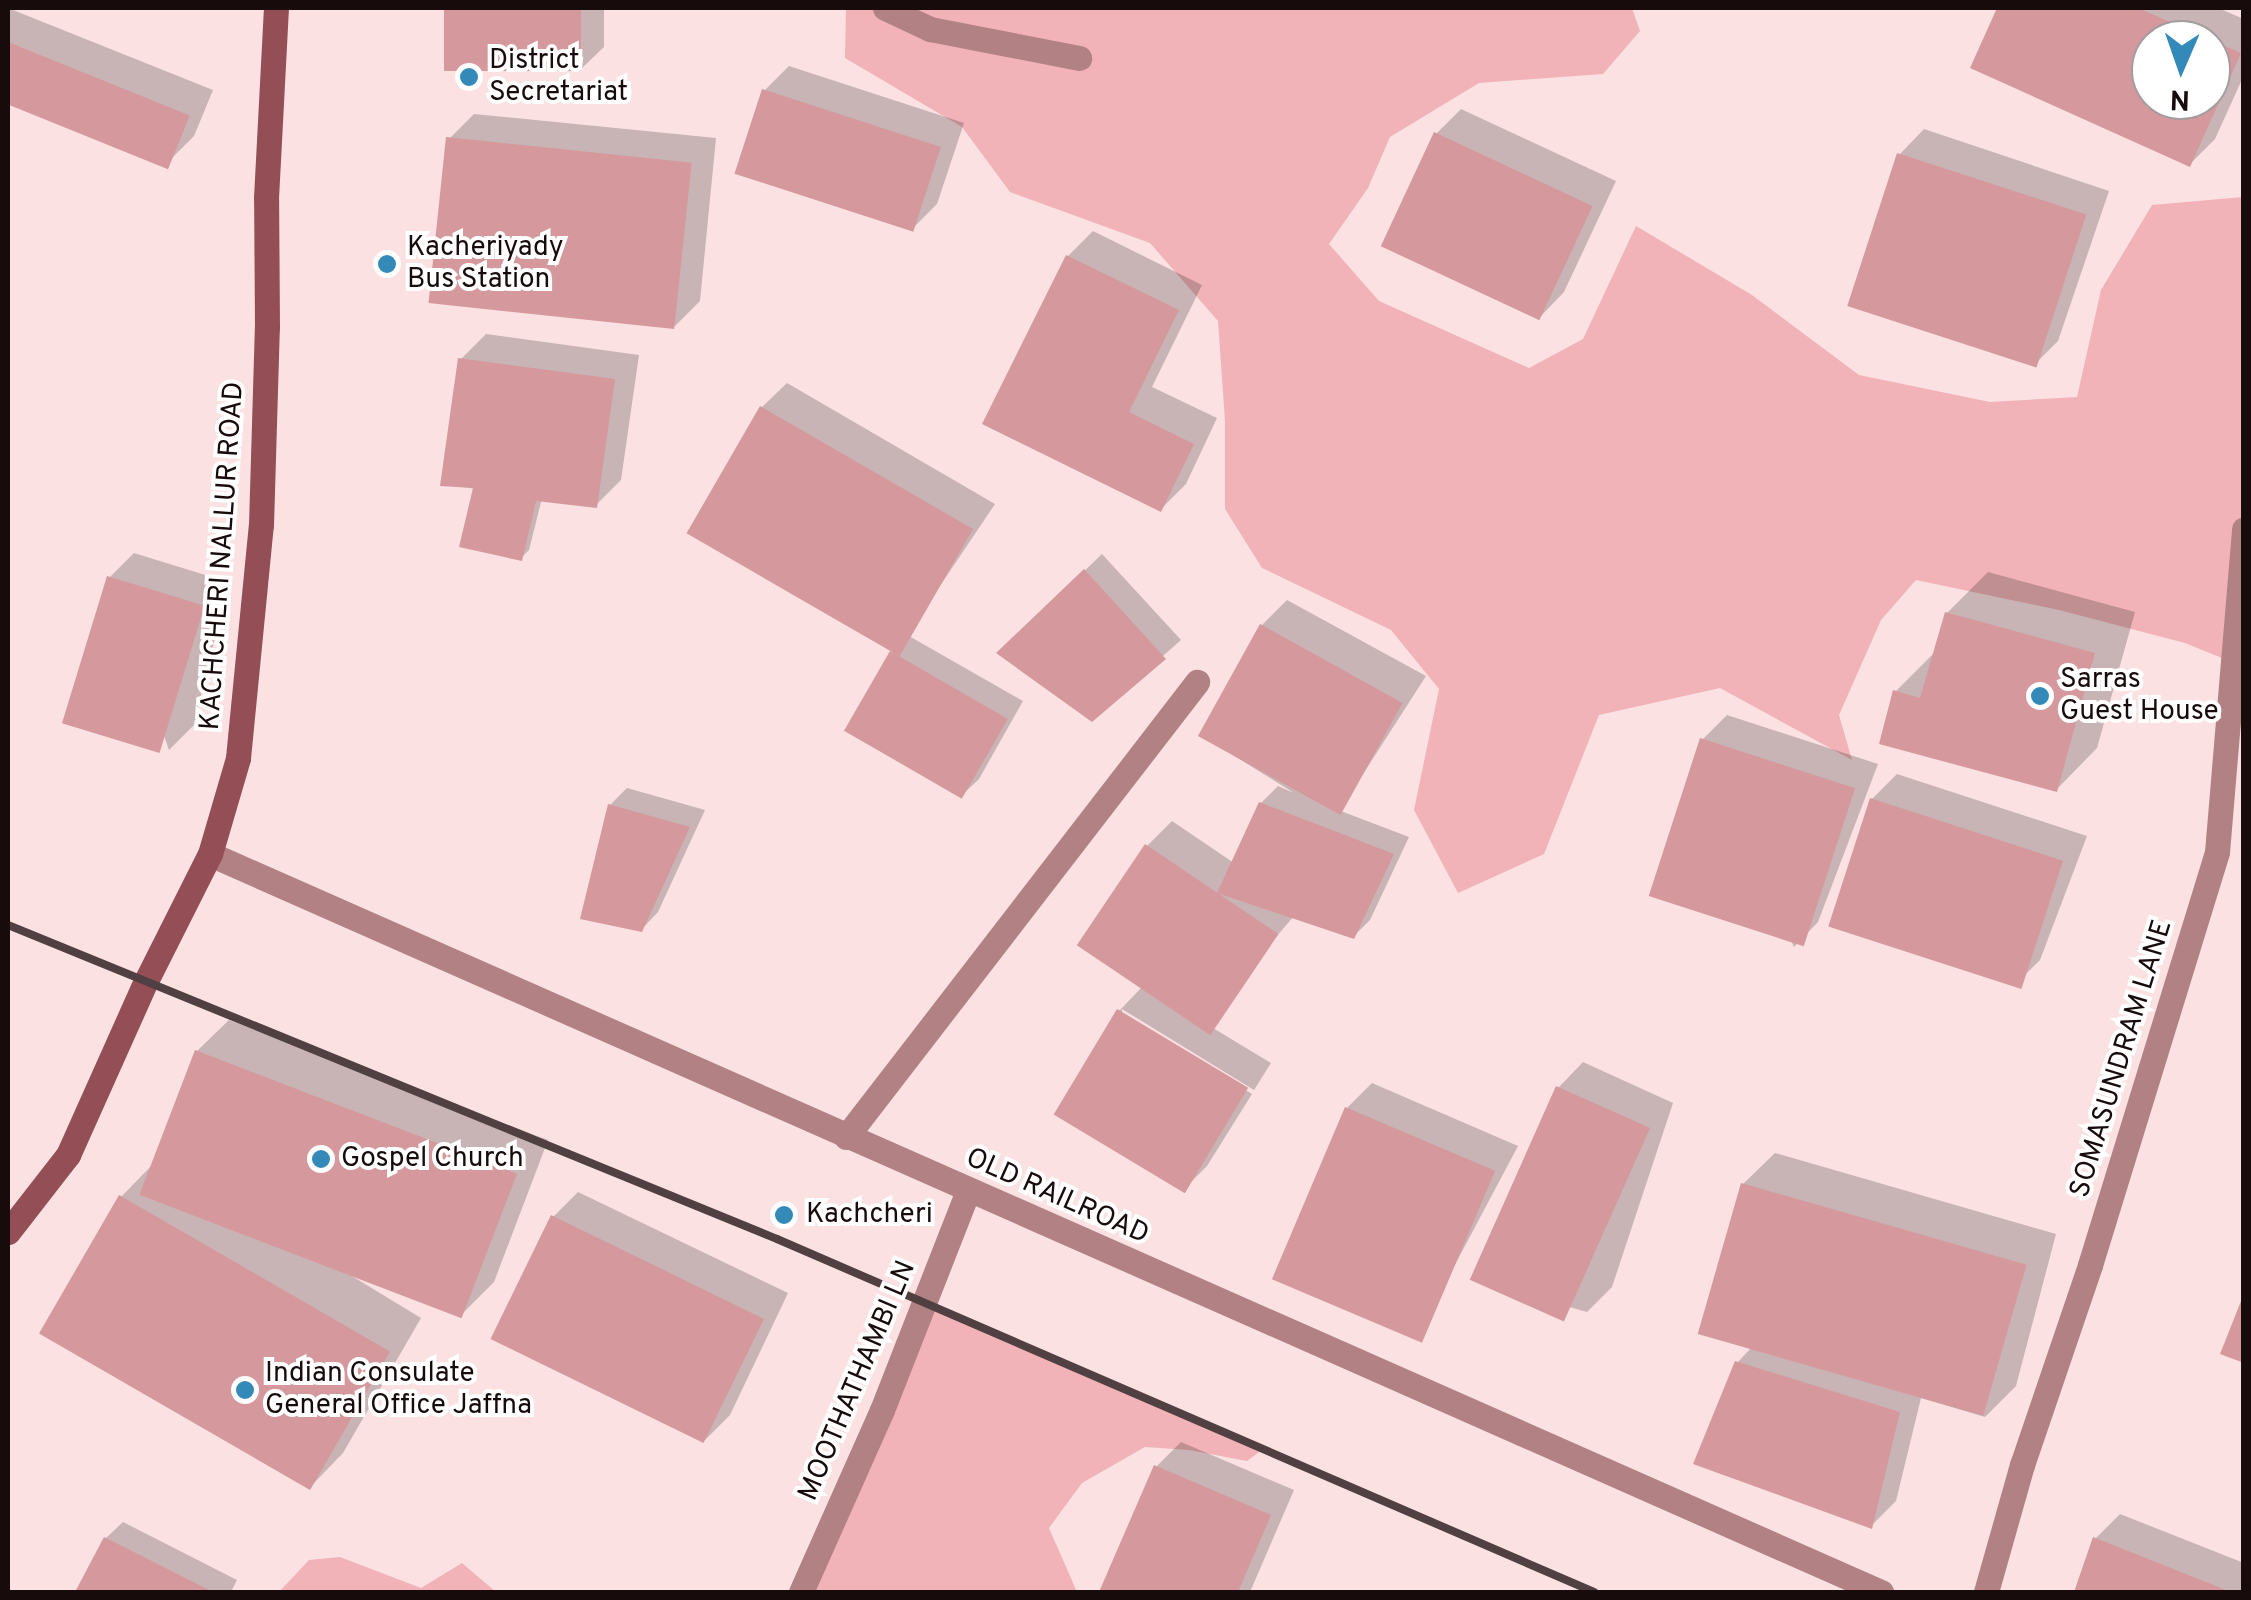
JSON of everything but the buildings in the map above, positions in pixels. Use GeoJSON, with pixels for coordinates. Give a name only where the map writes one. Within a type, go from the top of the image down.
{"type":"FeatureCollection","features":[{"type":"Feature","properties":{"kind":"street","name":"KACHCHERI NALLUR ROAD"},"geometry":{"type":"LineString","coordinates":[[8,1232],[68,1155],[146,981],[210,854],[238,758],[260,526],[268,328],[266,198],[276,8]]}},
{"type":"Feature","properties":{"kind":"street"},"geometry":{"type":"LineString","coordinates":[[885,8],[930,29],[1080,58]]}},
{"type":"Feature","properties":{"kind":"street","name":"SOMASUNDRAM LANE"},"geometry":{"type":"LineString","coordinates":[[1986,1592],[2022,1465],[2090,1265],[2218,852],[2244,529]]}},
{"type":"Feature","properties":{"kind":"street"},"geometry":{"type":"LineString","coordinates":[[846,1137],[1197,682]]}},
{"type":"Feature","properties":{"kind":"street"},"geometry":{"type":"LineString","coordinates":[[2218,852],[2244,860]]}},
{"type":"Feature","properties":{"kind":"street","name":"OLD RAILROAD"},"geometry":{"type":"LineString","coordinates":[[210,854],[1881,1592]]}},
{"type":"Feature","properties":{"kind":"street","name":"MOOTHATHAMBI LN"},"geometry":{"type":"LineString","coordinates":[[800,1592],[882,1410],[968,1191]]}},
{"type":"Feature","properties":{"kind":"shaded area"},"geometry":{"type":"Polygon","coordinates":[[[846,8],[1632,8],[1640,31],[1603,74],[1479,83],[1390,137],[1368,188],[1329,244],[1379,301],[1529,368],[1583,339],[1636,226],[1752,295],[1859,375],[1990,402],[2077,397],[2101,290],[2152,205],[2243,197],[2244,529],[2234,663],[2185,643],[2059,610],[1916,580],[1881,620],[1839,715],[1852,760],[1720,688],[1599,715],[1544,854],[1458,893],[1414,810],[1439,689],[1391,630],[1262,568],[1225,509],[1225,421],[1218,321],[1150,243],[1010,192],[962,127],[845,58],[846,8]]]}},
{"type":"Feature","properties":{"kind":"shaded area"},"geometry":{"type":"Polygon","coordinates":[[[923,1304],[1262,1450],[1247,1461],[1189,1450],[1145,1447],[1082,1483],[1049,1528],[1077,1592],[801,1592],[923,1304]]]}},
{"type":"Feature","properties":{"kind":"shaded area"},"geometry":{"type":"Polygon","coordinates":[[[340,1557],[421,1588],[462,1563],[496,1592],[279,1592],[309,1560],[340,1557]]]}},
{"type":"Feature","properties":{"kind":"railway"},"geometry":{"type":"LineString","coordinates":[[8,925],[777,1239],[1594,1592]]}},
{"type":"Feature","properties":{"kind":"place","name":"District Secretariat"},"geometry":{"type":"Point","coordinates":[469,77]}},
{"type":"Feature","properties":{"kind":"place","name":"Kacheriyady Bus Station"},"geometry":{"type":"Point","coordinates":[387,264]}},
{"type":"Feature","properties":{"kind":"place","name":"Sarras Guest House"},"geometry":{"type":"Point","coordinates":[2040,696]}},
{"type":"Feature","properties":{"kind":"place","name":"Gospel Church"},"geometry":{"type":"Point","coordinates":[321,1159]}},
{"type":"Feature","properties":{"kind":"place","name":"Kachcheri"},"geometry":{"type":"Point","coordinates":[784,1215]}},
{"type":"Feature","properties":{"kind":"place","name":"Indian Consulate General Office Jaffna"},"geometry":{"type":"Point","coordinates":[245,1390]}}]}
